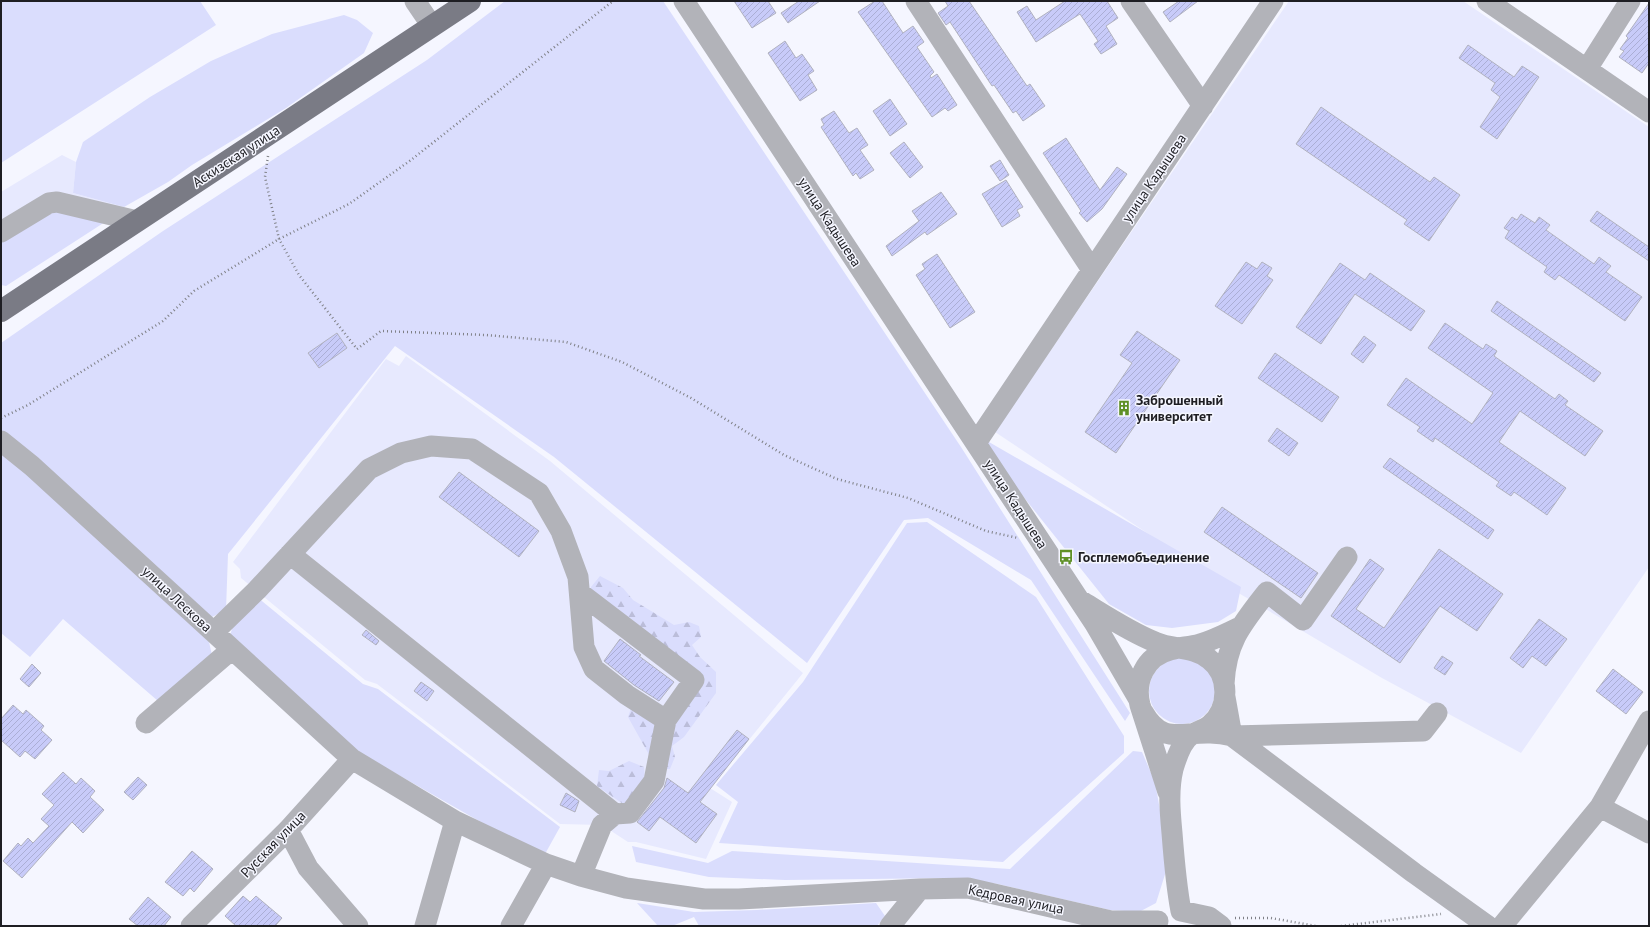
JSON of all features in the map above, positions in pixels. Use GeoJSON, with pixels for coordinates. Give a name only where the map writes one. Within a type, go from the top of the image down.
{"type":"FeatureCollection","features":[{"type":"Feature","properties":{"kind":"main road","name":"Аскизская улица"},"geometry":{"type":"LineString","coordinates":[[1,311],[470,1]]}},
{"type":"Feature","properties":{"kind":"street"},"geometry":{"type":"LineString","coordinates":[[416,1],[432,26]]}},
{"type":"Feature","properties":{"kind":"street","name":"улица Кадышева"},"geometry":{"type":"LineString","coordinates":[[684,1],[1095,624],[1140,705]]}},
{"type":"Feature","properties":{"kind":"street"},"geometry":{"type":"LineString","coordinates":[[916,1],[1092,270]]}},
{"type":"Feature","properties":{"kind":"street"},"geometry":{"type":"LineString","coordinates":[[1131,1],[1203,106]]}},
{"type":"Feature","properties":{"kind":"street","name":"улица Кадышева"},"geometry":{"type":"LineString","coordinates":[[976,443],[1273,1]]}},
{"type":"Feature","properties":{"kind":"street"},"geometry":{"type":"LineString","coordinates":[[1488,1],[1649,112]]}},
{"type":"Feature","properties":{"kind":"street"},"geometry":{"type":"LineString","coordinates":[[1587,69],[1630,1]]}},
{"type":"Feature","properties":{"kind":"street"},"geometry":{"type":"LineString","coordinates":[[1,232],[49,203],[57,202],[137,221]]}},
{"type":"Feature","properties":{"kind":"street","name":"улица Лескова"},"geometry":{"type":"LineString","coordinates":[[1,441],[38,471],[214,632],[231,650],[352,759],[455,820],[546,864],[581,876]]}},
{"type":"Feature","properties":{"kind":"street"},"geometry":{"type":"LineString","coordinates":[[214,632],[257,590],[369,469],[401,453],[431,446],[472,449],[539,493],[561,531],[578,577],[584,647],[594,669],[627,695],[666,720]]}},
{"type":"Feature","properties":{"kind":"street"},"geometry":{"type":"LineString","coordinates":[[290,554],[615,814]]}},
{"type":"Feature","properties":{"kind":"street"},"geometry":{"type":"LineString","coordinates":[[1347,557],[1303,620],[1267,592],[1240,627],[1225,664],[1225,690],[1232,736],[1414,873],[1488,926]]}},
{"type":"Feature","properties":{"kind":"street"},"geometry":{"type":"LineString","coordinates":[[580,593],[694,680],[666,720],[654,781],[630,813],[615,814],[602,825],[581,876]]}},
{"type":"Feature","properties":{"kind":"street"},"geometry":{"type":"LineString","coordinates":[[1079,600],[1154,642],[1176,649],[1189,649],[1207,657],[1216,666],[1225,690],[1221,710],[1214,721],[1204,730],[1191,734],[1182,747],[1173,769],[1169,797],[1176,884],[1181,911]]}},
{"type":"Feature","properties":{"kind":"street"},"geometry":{"type":"LineString","coordinates":[[1169,797],[1140,705],[1140,677],[1147,665],[1157,656],[1176,649],[1200,644],[1240,627]]}},
{"type":"Feature","properties":{"kind":"street"},"geometry":{"type":"LineString","coordinates":[[146,723],[231,650]]}},
{"type":"Feature","properties":{"kind":"street"},"geometry":{"type":"LineString","coordinates":[[1140,705],[1151,724],[1163,732],[1177,736],[1209,732],[1232,736],[1423,731],[1437,713]]}},
{"type":"Feature","properties":{"kind":"street"},"geometry":{"type":"LineString","coordinates":[[1502,926],[1600,807],[1649,722]]}},
{"type":"Feature","properties":{"kind":"street","name":"Русская улица"},"geometry":{"type":"LineString","coordinates":[[191,926],[288,830],[352,759]]}},
{"type":"Feature","properties":{"kind":"street"},"geometry":{"type":"LineString","coordinates":[[1600,807],[1649,833]]}},
{"type":"Feature","properties":{"kind":"street"},"geometry":{"type":"LineString","coordinates":[[425,926],[455,820]]}},
{"type":"Feature","properties":{"kind":"street"},"geometry":{"type":"LineString","coordinates":[[288,830],[308,868],[358,926]]}},
{"type":"Feature","properties":{"kind":"street"},"geometry":{"type":"LineString","coordinates":[[511,926],[546,864]]}},
{"type":"Feature","properties":{"kind":"street","name":"Кедровая улица"},"geometry":{"type":"LineString","coordinates":[[581,876],[626,888],[704,898],[739,899],[920,889],[968,888],[1111,921],[1156,923]]}},
{"type":"Feature","properties":{"kind":"street"},"geometry":{"type":"LineString","coordinates":[[890,926],[920,889]]}},
{"type":"Feature","properties":{"kind":"street"},"geometry":{"type":"LineString","coordinates":[[1156,923],[1181,911],[1215,922]]}},
{"type":"Feature","properties":{"kind":"path"},"geometry":{"type":"LineString","coordinates":[[1,418],[28,405],[164,321],[194,291],[279,239],[349,204],[412,160],[613,1]]}},
{"type":"Feature","properties":{"kind":"path"},"geometry":{"type":"LineString","coordinates":[[270,133],[265,177],[279,239],[299,275],[358,349],[381,331],[486,336],[566,342],[622,362],[691,398],[784,455],[837,479],[908,498],[986,531],[1042,544]]}},
{"type":"Feature","properties":{"kind":"path"},"geometry":{"type":"LineString","coordinates":[[1341,926],[1468,911]]}},
{"type":"Feature","properties":{"kind":"path"},"geometry":{"type":"LineString","coordinates":[[1215,922],[1271,918],[1316,926]]}},
{"type":"Feature","properties":{"kind":"shaded area"},"geometry":{"type":"Polygon","coordinates":[[[1289,1],[1463,1],[1649,127],[1649,567],[1521,753],[1382,678],[1230,588],[995,432],[1289,1]]]}},
{"type":"Feature","properties":{"kind":"shaded area"},"geometry":{"type":"Polygon","coordinates":[[[62,155],[76,162],[73,193],[124,207],[105,222],[1,236],[1,192],[62,155]]]}},
{"type":"Feature","properties":{"kind":"shaded area"},"geometry":{"type":"Polygon","coordinates":[[[406,356],[550,461],[803,673],[710,788],[732,802],[706,859],[636,842],[628,842],[602,825],[560,824],[377,684],[365,680],[241,578],[240,569],[233,562],[386,359],[399,366],[406,356]]]}},
{"type":"Feature","properties":{"kind":"green space"},"geometry":{"type":"Polygon","coordinates":[[[1,1],[200,1],[216,25],[1,163],[1,1]]]}},
{"type":"Feature","properties":{"kind":"green space"},"geometry":{"type":"Polygon","coordinates":[[[505,1],[663,1],[961,447],[1130,713],[1125,721],[1031,580],[928,518],[904,520],[807,663],[554,457],[395,346],[228,554],[226,610],[208,619],[1,431],[1,343],[163,231],[427,60],[505,1]]]}},
{"type":"Feature","properties":{"kind":"green space"},"geometry":{"type":"Polygon","coordinates":[[[344,15],[357,20],[373,33],[364,53],[286,108],[192,165],[168,182],[124,207],[73,193],[76,162],[83,142],[150,97],[211,61],[272,34],[344,15]]]}},
{"type":"Feature","properties":{"kind":"green space"},"geometry":{"type":"Polygon","coordinates":[[[49,206],[105,222],[6,286],[1,285],[1,236],[49,206]]]}},
{"type":"Feature","properties":{"kind":"green space"},"geometry":{"type":"Polygon","coordinates":[[[982,438],[1241,587],[1236,611],[1218,622],[1172,628],[1146,625],[1109,604],[986,450],[982,438]]]}},
{"type":"Feature","properties":{"kind":"green space"},"geometry":{"type":"Polygon","coordinates":[[[1,454],[26,470],[209,642],[212,655],[158,701],[63,619],[30,657],[1,633],[1,454]]]}},
{"type":"Feature","properties":{"kind":"green space"},"geometry":{"type":"Polygon","coordinates":[[[927,522],[1036,597],[1124,736],[1124,753],[1003,862],[719,843],[738,802],[716,785],[803,682],[907,523],[927,522]]]}},
{"type":"Feature","properties":{"kind":"green space"},"geometry":{"type":"Polygon","coordinates":[[[600,576],[623,588],[633,600],[674,625],[689,622],[699,626],[701,637],[692,645],[700,657],[716,672],[716,693],[684,737],[672,746],[675,757],[670,769],[657,769],[628,717],[632,705],[652,711],[662,741],[700,689],[703,677],[592,599],[591,587],[600,576]]]}},
{"type":"Feature","properties":{"kind":"green space"},"geometry":{"type":"Polygon","coordinates":[[[257,597],[363,684],[378,689],[560,827],[545,854],[500,833],[360,753],[230,636],[233,625],[257,597]]]}},
{"type":"Feature","properties":{"kind":"green space"},"geometry":{"type":"Polygon","coordinates":[[[1182,658],[1195,661],[1205,668],[1212,678],[1215,691],[1212,704],[1205,714],[1195,721],[1182,724],[1169,721],[1159,714],[1152,704],[1149,691],[1152,678],[1159,668],[1169,661],[1182,658]]]}},
{"type":"Feature","properties":{"kind":"green space"},"geometry":{"type":"Polygon","coordinates":[[[1133,751],[1142,752],[1155,782],[1163,827],[1167,868],[1156,903],[1139,912],[1110,910],[998,884],[951,878],[785,880],[709,877],[636,862],[632,846],[708,863],[732,851],[1010,869],[1133,751]]]}},
{"type":"Feature","properties":{"kind":"green space"},"geometry":{"type":"Polygon","coordinates":[[[629,761],[644,767],[645,780],[626,806],[597,786],[599,770],[609,771],[629,761]]]}},
{"type":"Feature","properties":{"kind":"green space"},"geometry":{"type":"Polygon","coordinates":[[[637,903],[694,912],[876,903],[885,916],[877,926],[699,926],[694,917],[672,926],[658,926],[637,903]]]}},
{"type":"Feature","properties":{"kind":"building"},"geometry":{"type":"Polygon","coordinates":[[[734,1],[768,1],[776,13],[752,28],[734,1]]]}},
{"type":"Feature","properties":{"kind":"building"},"geometry":{"type":"Polygon","coordinates":[[[799,1],[820,1],[788,23],[781,13],[799,1]]]}},
{"type":"Feature","properties":{"kind":"building"},"geometry":{"type":"Polygon","coordinates":[[[875,1],[882,1],[903,33],[913,26],[924,42],[917,47],[934,72],[930,76],[931,78],[937,74],[957,105],[948,111],[945,108],[932,117],[858,12],[875,1]]]}},
{"type":"Feature","properties":{"kind":"building"},"geometry":{"type":"Polygon","coordinates":[[[945,1],[969,1],[1027,86],[1030,84],[1045,106],[1023,121],[1016,111],[1013,113],[994,85],[992,86],[950,22],[946,25],[938,13],[948,6],[945,1]]]}},
{"type":"Feature","properties":{"kind":"building"},"geometry":{"type":"Polygon","coordinates":[[[1065,1],[1107,1],[1118,18],[1106,26],[1117,44],[1101,54],[1094,44],[1098,41],[1080,14],[1036,42],[1017,12],[1027,6],[1036,20],[1065,1]]]}},
{"type":"Feature","properties":{"kind":"building"},"geometry":{"type":"Polygon","coordinates":[[[1179,1],[1198,1],[1170,22],[1163,12],[1179,1]]]}},
{"type":"Feature","properties":{"kind":"building"},"geometry":{"type":"Polygon","coordinates":[[[1649,3],[1649,63],[1642,73],[1619,57],[1624,51],[1620,49],[1628,38],[1626,36],[1649,3]]]}},
{"type":"Feature","properties":{"kind":"building"},"geometry":{"type":"Polygon","coordinates":[[[785,41],[796,58],[802,54],[814,71],[808,75],[817,90],[800,101],[768,53],[785,41]]]}},
{"type":"Feature","properties":{"kind":"building"},"geometry":{"type":"Polygon","coordinates":[[[1468,45],[1514,77],[1522,66],[1539,77],[1497,139],[1480,127],[1500,97],[1491,90],[1495,83],[1459,58],[1468,45]]]}},
{"type":"Feature","properties":{"kind":"building"},"geometry":{"type":"Polygon","coordinates":[[[890,99],[907,124],[890,136],[873,111],[890,99]]]}},
{"type":"Feature","properties":{"kind":"building"},"geometry":{"type":"Polygon","coordinates":[[[1321,107],[1430,182],[1434,177],[1460,195],[1429,241],[1404,224],[1407,220],[1296,144],[1321,107]]]}},
{"type":"Feature","properties":{"kind":"building"},"geometry":{"type":"Polygon","coordinates":[[[834,111],[849,133],[857,128],[868,145],[860,150],[874,170],[860,179],[856,173],[853,176],[821,127],[824,125],[821,119],[834,111]]]}},
{"type":"Feature","properties":{"kind":"building"},"geometry":{"type":"Polygon","coordinates":[[[1066,138],[1100,190],[1117,167],[1127,174],[1102,209],[1087,222],[1079,213],[1081,211],[1043,153],[1066,138]]]}},
{"type":"Feature","properties":{"kind":"building"},"geometry":{"type":"Polygon","coordinates":[[[904,142],[923,167],[910,178],[890,153],[904,142]]]}},
{"type":"Feature","properties":{"kind":"building"},"geometry":{"type":"Polygon","coordinates":[[[1000,160],[1009,175],[1000,181],[990,166],[1000,160]]]}},
{"type":"Feature","properties":{"kind":"building"},"geometry":{"type":"Polygon","coordinates":[[[1006,180],[1023,207],[1017,210],[1020,216],[1002,227],[982,194],[1006,180]]]}},
{"type":"Feature","properties":{"kind":"building"},"geometry":{"type":"Polygon","coordinates":[[[941,192],[957,214],[927,235],[925,232],[892,256],[886,246],[919,221],[912,211],[941,192]]]}},
{"type":"Feature","properties":{"kind":"building"},"geometry":{"type":"Polygon","coordinates":[[[1597,211],[1649,247],[1649,261],[1590,221],[1597,211]]]}},
{"type":"Feature","properties":{"kind":"building"},"geometry":{"type":"Polygon","coordinates":[[[1521,214],[1535,223],[1539,217],[1550,225],[1546,230],[1594,264],[1599,257],[1611,266],[1606,272],[1642,297],[1625,321],[1559,275],[1555,280],[1544,272],[1547,267],[1505,238],[1509,231],[1504,228],[1512,217],[1517,220],[1521,214]]]}},
{"type":"Feature","properties":{"kind":"building"},"geometry":{"type":"Polygon","coordinates":[[[937,254],[975,312],[950,328],[916,275],[925,269],[922,264],[937,254]]]}},
{"type":"Feature","properties":{"kind":"building"},"geometry":{"type":"Polygon","coordinates":[[[1246,262],[1257,269],[1262,262],[1272,268],[1267,276],[1273,280],[1242,324],[1215,306],[1246,262]]]}},
{"type":"Feature","properties":{"kind":"building"},"geometry":{"type":"Polygon","coordinates":[[[1340,263],[1365,280],[1370,273],[1425,311],[1411,331],[1355,294],[1321,344],[1296,327],[1340,263]]]}},
{"type":"Feature","properties":{"kind":"building"},"geometry":{"type":"Polygon","coordinates":[[[1497,301],[1601,373],[1594,382],[1491,311],[1497,301]]]}},
{"type":"Feature","properties":{"kind":"building"},"geometry":{"type":"Polygon","coordinates":[[[1445,323],[1483,349],[1486,344],[1497,351],[1494,356],[1555,399],[1559,394],[1568,401],[1565,405],[1603,431],[1585,456],[1520,411],[1499,442],[1566,488],[1547,515],[1514,492],[1511,496],[1496,486],[1499,482],[1435,438],[1433,442],[1417,431],[1420,427],[1387,405],[1406,378],[1472,424],[1493,393],[1428,348],[1445,323]]]}},
{"type":"Feature","properties":{"kind":"building","name":"Заброшенный университет"},"geometry":{"type":"Polygon","coordinates":[[[1137,331],[1180,360],[1116,453],[1085,432],[1132,363],[1120,355],[1137,331]]]}},
{"type":"Feature","properties":{"kind":"building"},"geometry":{"type":"Polygon","coordinates":[[[337,333],[347,348],[319,368],[308,353],[337,333]]]}},
{"type":"Feature","properties":{"kind":"building"},"geometry":{"type":"Polygon","coordinates":[[[1364,336],[1376,345],[1363,363],[1351,354],[1364,336]]]}},
{"type":"Feature","properties":{"kind":"building"},"geometry":{"type":"Polygon","coordinates":[[[1275,353],[1339,397],[1322,422],[1258,378],[1275,353]]]}},
{"type":"Feature","properties":{"kind":"building"},"geometry":{"type":"Polygon","coordinates":[[[1277,428],[1298,443],[1289,456],[1268,441],[1277,428]]]}},
{"type":"Feature","properties":{"kind":"building"},"geometry":{"type":"Polygon","coordinates":[[[1390,458],[1494,530],[1488,539],[1383,467],[1390,458]]]}},
{"type":"Feature","properties":{"kind":"building"},"geometry":{"type":"Polygon","coordinates":[[[459,472],[539,531],[519,557],[439,497],[459,472]]]}},
{"type":"Feature","properties":{"kind":"building"},"geometry":{"type":"Polygon","coordinates":[[[1222,507],[1318,573],[1301,598],[1204,532],[1222,507]]]}},
{"type":"Feature","properties":{"kind":"building"},"geometry":{"type":"Polygon","coordinates":[[[1439,549],[1503,594],[1477,631],[1440,606],[1400,663],[1331,616],[1370,559],[1384,569],[1356,609],[1384,628],[1439,549]]]}},
{"type":"Feature","properties":{"kind":"building"},"geometry":{"type":"Polygon","coordinates":[[[1539,619],[1567,639],[1546,666],[1532,656],[1523,668],[1510,658],[1539,619]]]}},
{"type":"Feature","properties":{"kind":"building"},"geometry":{"type":"Polygon","coordinates":[[[366,630],[379,641],[376,645],[362,635],[366,630]]]}},
{"type":"Feature","properties":{"kind":"building"},"geometry":{"type":"Polygon","coordinates":[[[620,639],[641,655],[639,656],[674,682],[659,701],[634,685],[604,661],[620,639]]]}},
{"type":"Feature","properties":{"kind":"building"},"geometry":{"type":"Polygon","coordinates":[[[1442,656],[1453,663],[1445,675],[1434,668],[1442,656]]]}},
{"type":"Feature","properties":{"kind":"building"},"geometry":{"type":"Polygon","coordinates":[[[32,664],[41,673],[29,687],[20,679],[32,664]]]}},
{"type":"Feature","properties":{"kind":"building"},"geometry":{"type":"Polygon","coordinates":[[[1613,669],[1643,692],[1626,714],[1596,691],[1613,669]]]}},
{"type":"Feature","properties":{"kind":"building"},"geometry":{"type":"Polygon","coordinates":[[[421,682],[434,691],[427,701],[414,691],[421,682]]]}},
{"type":"Feature","properties":{"kind":"building"},"geometry":{"type":"Polygon","coordinates":[[[13,705],[23,714],[26,710],[44,726],[41,730],[52,740],[35,759],[25,751],[20,757],[1,740],[1,719],[13,705]]]}},
{"type":"Feature","properties":{"kind":"building"},"geometry":{"type":"Polygon","coordinates":[[[737,730],[749,739],[700,802],[717,814],[696,843],[660,817],[649,831],[637,822],[664,788],[667,778],[688,793],[737,730]]]}},
{"type":"Feature","properties":{"kind":"building"},"geometry":{"type":"Polygon","coordinates":[[[63,772],[76,784],[81,778],[95,791],[90,797],[104,810],[83,833],[72,822],[22,878],[3,861],[18,843],[21,846],[28,838],[33,843],[49,826],[41,819],[54,805],[42,794],[63,772]]]}},
{"type":"Feature","properties":{"kind":"building"},"geometry":{"type":"Polygon","coordinates":[[[138,777],[147,785],[133,800],[124,792],[138,777]]]}},
{"type":"Feature","properties":{"kind":"building"},"geometry":{"type":"Polygon","coordinates":[[[566,793],[579,801],[575,812],[560,805],[566,793]]]}},
{"type":"Feature","properties":{"kind":"building"},"geometry":{"type":"Polygon","coordinates":[[[192,851],[213,869],[194,892],[190,888],[183,896],[165,882],[192,851]]]}},
{"type":"Feature","properties":{"kind":"building"},"geometry":{"type":"Polygon","coordinates":[[[243,896],[250,902],[256,896],[282,918],[275,926],[236,926],[225,916],[243,896]]]}},
{"type":"Feature","properties":{"kind":"building"},"geometry":{"type":"Polygon","coordinates":[[[148,897],[171,917],[164,926],[138,926],[129,919],[148,897]]]}},
{"type":"Feature","properties":{"kind":"place","name":"Заброшенный университет"},"geometry":{"type":"Point","coordinates":[1124,408]}},
{"type":"Feature","properties":{"kind":"place","name":"Госплемобъединение"},"geometry":{"type":"Point","coordinates":[1066,557]}}]}
